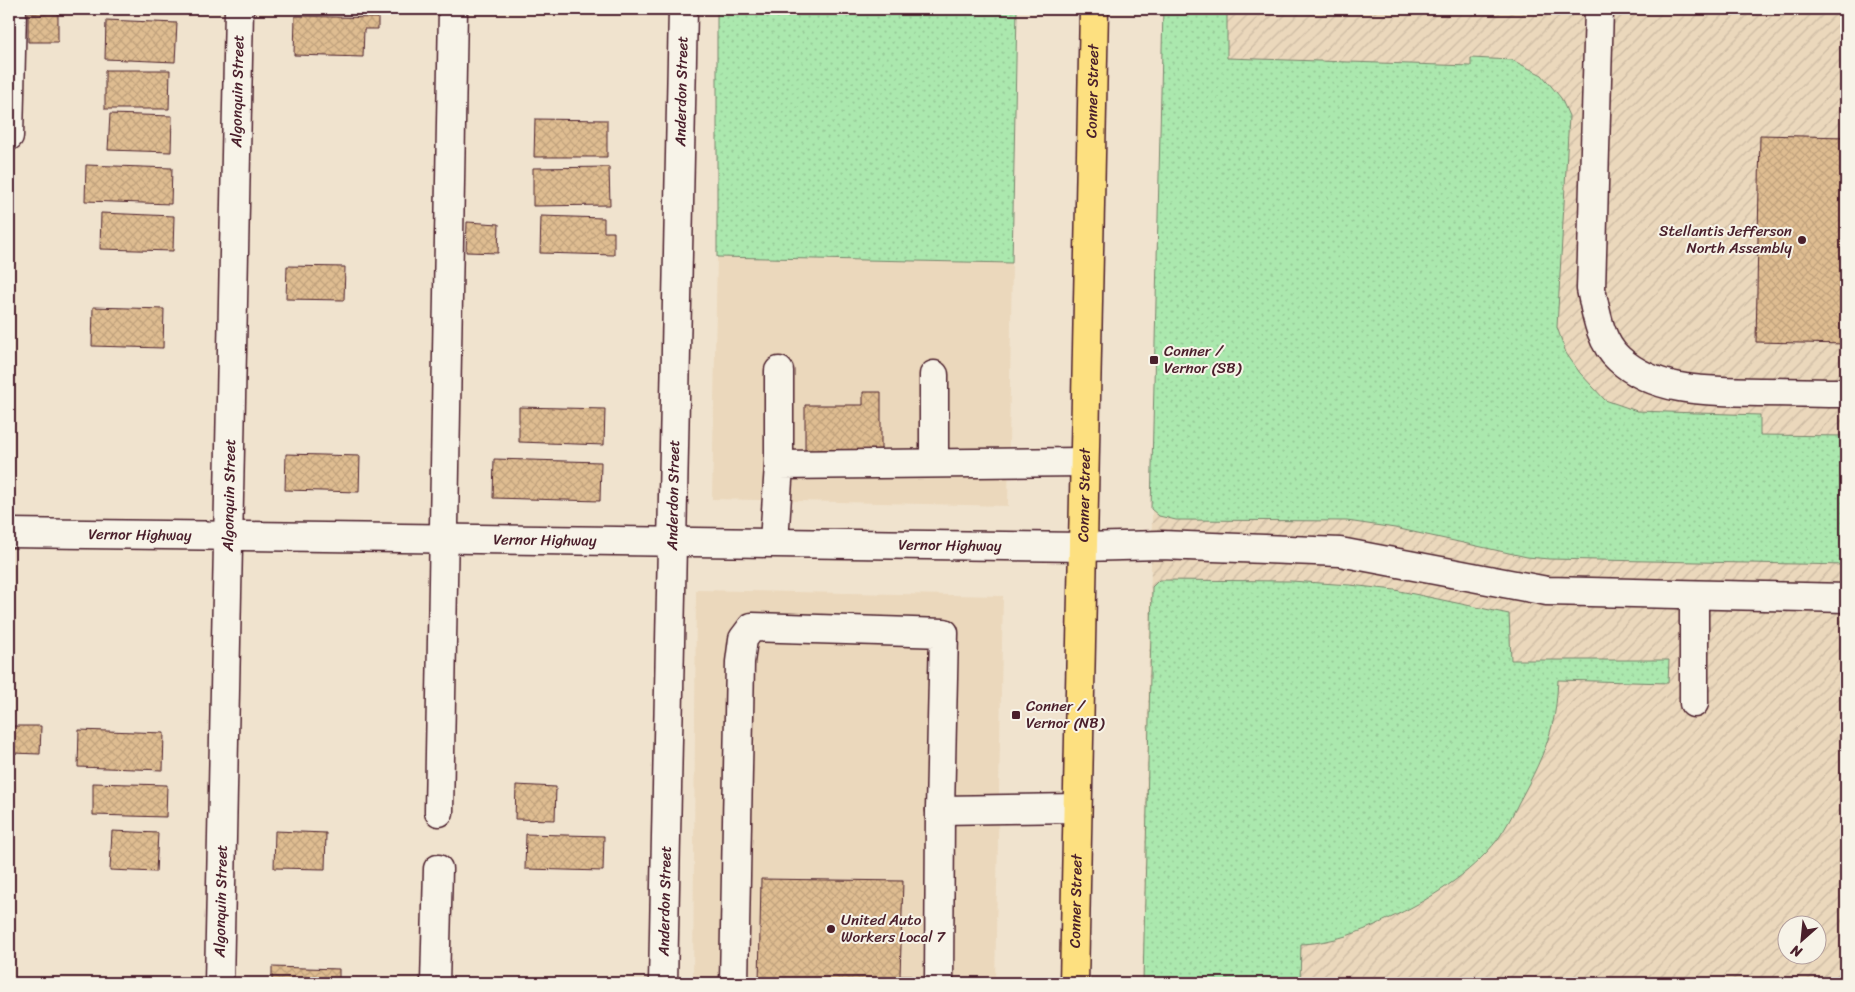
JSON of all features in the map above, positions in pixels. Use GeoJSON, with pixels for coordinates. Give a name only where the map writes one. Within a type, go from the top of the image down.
{"type":"FeatureCollection","features":[{"type":"Feature","properties":{"kind":"main road","name":"Conner Street"},"geometry":{"type":"LineString","coordinates":[[1074,983],[1094,9]]}},
{"type":"Feature","properties":{"kind":"street"},"geometry":{"type":"LineString","coordinates":[[9,136],[12,9]]}},
{"type":"Feature","properties":{"kind":"street","name":"Algonquin Street"},"geometry":{"type":"LineString","coordinates":[[219,983],[239,9]]}},
{"type":"Feature","properties":{"kind":"street"},"geometry":{"type":"LineString","coordinates":[[439,812],[453,9]]}},
{"type":"Feature","properties":{"kind":"street","name":"Anderdon Street"},"geometry":{"type":"LineString","coordinates":[[663,983],[683,9]]}},
{"type":"Feature","properties":{"kind":"street"},"geometry":{"type":"LineString","coordinates":[[1599,9],[1591,289],[1603,335],[1618,358],[1640,374],[1665,383],[1712,391],[1846,393]]}},
{"type":"Feature","properties":{"kind":"street"},"geometry":{"type":"LineString","coordinates":[[774,542],[779,465],[779,371]]}},
{"type":"Feature","properties":{"kind":"street"},"geometry":{"type":"LineString","coordinates":[[934,375],[934,462]]}},
{"type":"Feature","properties":{"kind":"street"},"geometry":{"type":"LineString","coordinates":[[779,465],[1084,462]]}},
{"type":"Feature","properties":{"kind":"street","name":"Vernor Highway"},"geometry":{"type":"LineString","coordinates":[[9,533],[1161,546],[1340,552],[1547,591],[1694,596],[1846,598]]}},
{"type":"Feature","properties":{"kind":"street"},"geometry":{"type":"LineString","coordinates":[[1694,596],[1694,703]]}},
{"type":"Feature","properties":{"kind":"street"},"geometry":{"type":"LineString","coordinates":[[734,983],[740,662],[743,639],[752,627],[944,633],[939,983]]}},
{"type":"Feature","properties":{"kind":"street"},"geometry":{"type":"LineString","coordinates":[[940,810],[1077,808]]}},
{"type":"Feature","properties":{"kind":"street"},"geometry":{"type":"LineString","coordinates":[[436,983],[438,869]]}},
{"type":"Feature","properties":{"kind":"shaded area"},"geometry":{"type":"Polygon","coordinates":[[[1163,9],[1846,9],[1846,983],[1142,983],[1163,9]]]}},
{"type":"Feature","properties":{"kind":"shaded area"},"geometry":{"type":"Polygon","coordinates":[[[717,257],[1012,263],[1008,506],[712,499],[717,257]]]}},
{"type":"Feature","properties":{"kind":"shaded area"},"geometry":{"type":"Polygon","coordinates":[[[696,590],[1003,596],[995,983],[693,983],[696,590]]]}},
{"type":"Feature","properties":{"kind":"green space"},"geometry":{"type":"Polygon","coordinates":[[[717,9],[1017,9],[1012,263],[717,257],[717,9]]]}},
{"type":"Feature","properties":{"kind":"green space"},"geometry":{"type":"Polygon","coordinates":[[[1163,9],[1227,9],[1227,58],[1471,66],[1471,58],[1512,60],[1542,75],[1561,98],[1569,116],[1557,327],[1566,353],[1580,373],[1605,400],[1637,411],[1760,415],[1760,435],[1846,436],[1846,565],[1549,559],[1527,557],[1395,528],[1347,521],[1176,520],[1159,516],[1151,509],[1163,9]]]}},
{"type":"Feature","properties":{"kind":"green space"},"geometry":{"type":"Polygon","coordinates":[[[1159,580],[1291,581],[1395,590],[1509,614],[1511,660],[1669,660],[1668,683],[1558,680],[1552,726],[1546,746],[1529,784],[1509,821],[1487,852],[1462,875],[1419,904],[1357,932],[1324,942],[1301,944],[1300,983],[1143,983],[1152,587],[1159,580]]]}},
{"type":"Feature","properties":{"kind":"building"},"geometry":{"type":"Polygon","coordinates":[[[541,9],[611,9],[611,13],[541,11],[541,9]]]}},
{"type":"Feature","properties":{"kind":"building"},"geometry":{"type":"Polygon","coordinates":[[[58,12],[58,42],[28,42],[28,13],[58,12]]]}},
{"type":"Feature","properties":{"kind":"building"},"geometry":{"type":"Polygon","coordinates":[[[295,16],[378,18],[378,29],[364,29],[363,57],[294,55],[295,16]]]}},
{"type":"Feature","properties":{"kind":"building"},"geometry":{"type":"Polygon","coordinates":[[[106,20],[177,23],[175,62],[105,59],[106,20]]]}},
{"type":"Feature","properties":{"kind":"building"},"geometry":{"type":"Polygon","coordinates":[[[105,70],[170,70],[169,109],[105,109],[105,70]]]}},
{"type":"Feature","properties":{"kind":"building"},"geometry":{"type":"Polygon","coordinates":[[[110,114],[172,116],[171,152],[108,150],[110,114]]]}},
{"type":"Feature","properties":{"kind":"building"},"geometry":{"type":"Polygon","coordinates":[[[535,119],[607,120],[607,157],[534,157],[535,119]]]}},
{"type":"Feature","properties":{"kind":"building","name":"Stellantis Jefferson North Assembly"},"geometry":{"type":"Polygon","coordinates":[[[1760,135],[1846,137],[1846,344],[1756,342],[1760,135]]]}},
{"type":"Feature","properties":{"kind":"building"},"geometry":{"type":"Polygon","coordinates":[[[86,165],[172,168],[171,204],[85,201],[86,165]]]}},
{"type":"Feature","properties":{"kind":"building"},"geometry":{"type":"Polygon","coordinates":[[[609,167],[610,205],[533,206],[533,168],[609,167]]]}},
{"type":"Feature","properties":{"kind":"building"},"geometry":{"type":"Polygon","coordinates":[[[101,213],[174,216],[173,251],[100,249],[101,213]]]}},
{"type":"Feature","properties":{"kind":"building"},"geometry":{"type":"Polygon","coordinates":[[[541,216],[604,218],[604,232],[614,232],[614,255],[540,253],[541,216]]]}},
{"type":"Feature","properties":{"kind":"building"},"geometry":{"type":"Polygon","coordinates":[[[467,222],[499,224],[498,253],[466,252],[467,222]]]}},
{"type":"Feature","properties":{"kind":"building"},"geometry":{"type":"Polygon","coordinates":[[[287,266],[345,267],[344,300],[286,299],[287,266]]]}},
{"type":"Feature","properties":{"kind":"building"},"geometry":{"type":"Polygon","coordinates":[[[93,307],[164,309],[163,348],[92,346],[93,307]]]}},
{"type":"Feature","properties":{"kind":"building"},"geometry":{"type":"Polygon","coordinates":[[[863,392],[881,392],[881,456],[805,455],[805,405],[863,405],[863,392]]]}},
{"type":"Feature","properties":{"kind":"building"},"geometry":{"type":"Polygon","coordinates":[[[519,407],[605,409],[604,445],[519,442],[519,407]]]}},
{"type":"Feature","properties":{"kind":"building"},"geometry":{"type":"Polygon","coordinates":[[[286,454],[360,456],[359,492],[285,490],[286,454]]]}},
{"type":"Feature","properties":{"kind":"building"},"geometry":{"type":"Polygon","coordinates":[[[494,459],[601,462],[600,501],[493,498],[494,459]]]}},
{"type":"Feature","properties":{"kind":"building"},"geometry":{"type":"Polygon","coordinates":[[[13,726],[41,726],[40,754],[12,753],[13,726]]]}},
{"type":"Feature","properties":{"kind":"building"},"geometry":{"type":"Polygon","coordinates":[[[79,730],[164,733],[163,770],[78,767],[79,730]]]}},
{"type":"Feature","properties":{"kind":"building"},"geometry":{"type":"Polygon","coordinates":[[[93,783],[167,785],[166,817],[93,815],[93,783]]]}},
{"type":"Feature","properties":{"kind":"building"},"geometry":{"type":"Polygon","coordinates":[[[516,785],[556,787],[555,820],[515,819],[516,785]]]}},
{"type":"Feature","properties":{"kind":"building"},"geometry":{"type":"Polygon","coordinates":[[[112,831],[158,833],[156,872],[110,870],[112,831]]]}},
{"type":"Feature","properties":{"kind":"building"},"geometry":{"type":"Polygon","coordinates":[[[275,831],[326,833],[325,869],[274,868],[275,831]]]}},
{"type":"Feature","properties":{"kind":"building"},"geometry":{"type":"Polygon","coordinates":[[[526,834],[604,836],[603,871],[525,869],[526,834]]]}},
{"type":"Feature","properties":{"kind":"building","name":"United Auto Workers Local 7"},"geometry":{"type":"Polygon","coordinates":[[[761,879],[903,881],[900,976],[911,976],[914,983],[759,983],[761,879]]]}},
{"type":"Feature","properties":{"kind":"building"},"geometry":{"type":"Polygon","coordinates":[[[272,967],[339,969],[339,983],[272,983],[272,967]]]}},
{"type":"Feature","properties":{"kind":"place","name":"Stellantis Jefferson North Assembly"},"geometry":{"type":"Point","coordinates":[1802,240]}},
{"type":"Feature","properties":{"kind":"place","name":"Conner / Vernor (SB)"},"geometry":{"type":"Point","coordinates":[1154,360]}},
{"type":"Feature","properties":{"kind":"place","name":"Conner / Vernor (NB)"},"geometry":{"type":"Point","coordinates":[1016,715]}},
{"type":"Feature","properties":{"kind":"place","name":"United Auto Workers Local 7"},"geometry":{"type":"Point","coordinates":[831,929]}}]}
